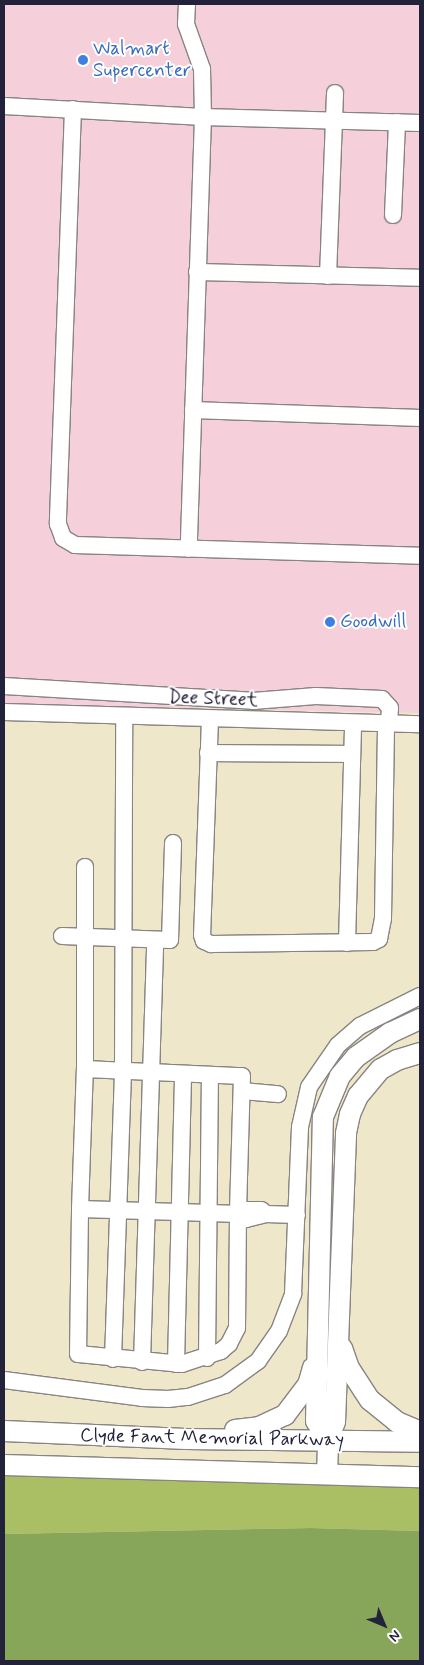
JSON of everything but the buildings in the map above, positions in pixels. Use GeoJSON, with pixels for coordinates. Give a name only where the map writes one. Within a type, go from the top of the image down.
{"type":"FeatureCollection","features":[{"type":"Feature","properties":{"kind":"main road"},"geometry":{"type":"LineString","coordinates":[[328,1440],[316,1420],[321,1139],[329,1096],[356,1057],[390,1034],[420,1019]]}},
{"type":"Feature","properties":{"kind":"main road"},"geometry":{"type":"LineString","coordinates":[[327,1474],[328,1440],[335,1422],[346,1133],[350,1114],[362,1089],[381,1069],[397,1060],[420,1054]]}},
{"type":"Feature","properties":{"kind":"main road"},"geometry":{"type":"LineString","coordinates":[[339,1338],[348,1368],[370,1400],[397,1422],[420,1432]]}},
{"type":"Feature","properties":{"kind":"main road"},"geometry":{"type":"LineString","coordinates":[[186,1439],[259,1427],[285,1415],[308,1385],[317,1354]]}},
{"type":"Feature","properties":{"kind":"main road","name":"Clyde Fant Memorial Parkway"},"geometry":{"type":"LineString","coordinates":[[4,1431],[186,1439],[420,1442]]}},
{"type":"Feature","properties":{"kind":"main road","name":"Clyde Fant Memorial Parkway"},"geometry":{"type":"LineString","coordinates":[[4,1465],[420,1476]]}},
{"type":"Feature","properties":{"kind":"street"},"geometry":{"type":"LineString","coordinates":[[187,4],[186,24],[202,69],[203,117],[189,549]]}},
{"type":"Feature","properties":{"kind":"street"},"geometry":{"type":"LineString","coordinates":[[328,276],[335,94]]}},
{"type":"Feature","properties":{"kind":"street"},"geometry":{"type":"LineString","coordinates":[[4,106],[203,117],[420,123]]}},
{"type":"Feature","properties":{"kind":"street"},"geometry":{"type":"LineString","coordinates":[[73,109],[58,524],[63,538],[75,545],[420,556]]}},
{"type":"Feature","properties":{"kind":"street"},"geometry":{"type":"LineString","coordinates":[[393,215],[397,122]]}},
{"type":"Feature","properties":{"kind":"street"},"geometry":{"type":"LineString","coordinates":[[197,272],[420,278]]}},
{"type":"Feature","properties":{"kind":"street"},"geometry":{"type":"LineString","coordinates":[[193,410],[420,418]]}},
{"type":"Feature","properties":{"kind":"street"},"geometry":{"type":"LineString","coordinates":[[4,686],[253,701],[316,696],[382,699],[390,708],[382,933],[373,942],[210,944],[204,942],[210,719]]}},
{"type":"Feature","properties":{"kind":"street"},"geometry":{"type":"LineString","coordinates":[[67,714],[69,689]]}},
{"type":"Feature","properties":{"kind":"street"},"geometry":{"type":"LineString","coordinates":[[174,697],[174,718]]}},
{"type":"Feature","properties":{"kind":"street"},"geometry":{"type":"LineString","coordinates":[[252,720],[253,701]]}},
{"type":"Feature","properties":{"kind":"street","name":"Dee Street"},"geometry":{"type":"LineString","coordinates":[[4,712],[420,724]]}},
{"type":"Feature","properties":{"kind":"street"},"geometry":{"type":"LineString","coordinates":[[113,1358],[123,1071],[124,716]]}},
{"type":"Feature","properties":{"kind":"street"},"geometry":{"type":"LineString","coordinates":[[347,943],[353,723]]}},
{"type":"Feature","properties":{"kind":"street"},"geometry":{"type":"LineString","coordinates":[[208,753],[352,754]]}},
{"type":"Feature","properties":{"kind":"street"},"geometry":{"type":"LineString","coordinates":[[62,936],[170,940],[173,843]]}},
{"type":"Feature","properties":{"kind":"street"},"geometry":{"type":"LineString","coordinates":[[85,867],[85,1069],[80,1210],[78,1354],[176,1364],[207,1358],[229,1344],[235,1336],[240,1214],[242,1076],[85,1069]]}},
{"type":"Feature","properties":{"kind":"street"},"geometry":{"type":"LineString","coordinates":[[142,1362],[153,1073],[155,940]]}},
{"type":"Feature","properties":{"kind":"street"},"geometry":{"type":"LineString","coordinates":[[4,1380],[142,1398],[168,1399],[211,1391],[238,1377],[258,1361],[279,1332],[287,1313],[295,1281],[300,1127],[310,1087],[322,1065],[360,1026],[420,996]]}},
{"type":"Feature","properties":{"kind":"street"},"geometry":{"type":"LineString","coordinates":[[176,1364],[178,1212],[183,1074]]}},
{"type":"Feature","properties":{"kind":"street"},"geometry":{"type":"LineString","coordinates":[[207,1358],[210,1075]]}},
{"type":"Feature","properties":{"kind":"street"},"geometry":{"type":"LineString","coordinates":[[242,1091],[278,1094]]}},
{"type":"Feature","properties":{"kind":"street"},"geometry":{"type":"LineString","coordinates":[[80,1210],[240,1214],[246,1210],[261,1210],[266,1214],[297,1214]]}},
{"type":"Feature","properties":{"kind":"shaded area"},"geometry":{"type":"Polygon","coordinates":[[[4,4],[420,4],[420,713],[4,704],[4,4]]]}},
{"type":"Feature","properties":{"kind":"green space"},"geometry":{"type":"Polygon","coordinates":[[[4,1471],[420,1484],[420,1531],[311,1528],[4,1534],[4,1471]]]}},
{"type":"Feature","properties":{"kind":"green space"},"geometry":{"type":"Polygon","coordinates":[[[311,1528],[420,1531],[420,1661],[4,1661],[4,1534],[311,1528]]]}},
{"type":"Feature","properties":{"kind":"place","name":"Walmart Supercenter"},"geometry":{"type":"Point","coordinates":[83,60]}},
{"type":"Feature","properties":{"kind":"place","name":"Goodwill"},"geometry":{"type":"Point","coordinates":[330,622]}}]}
